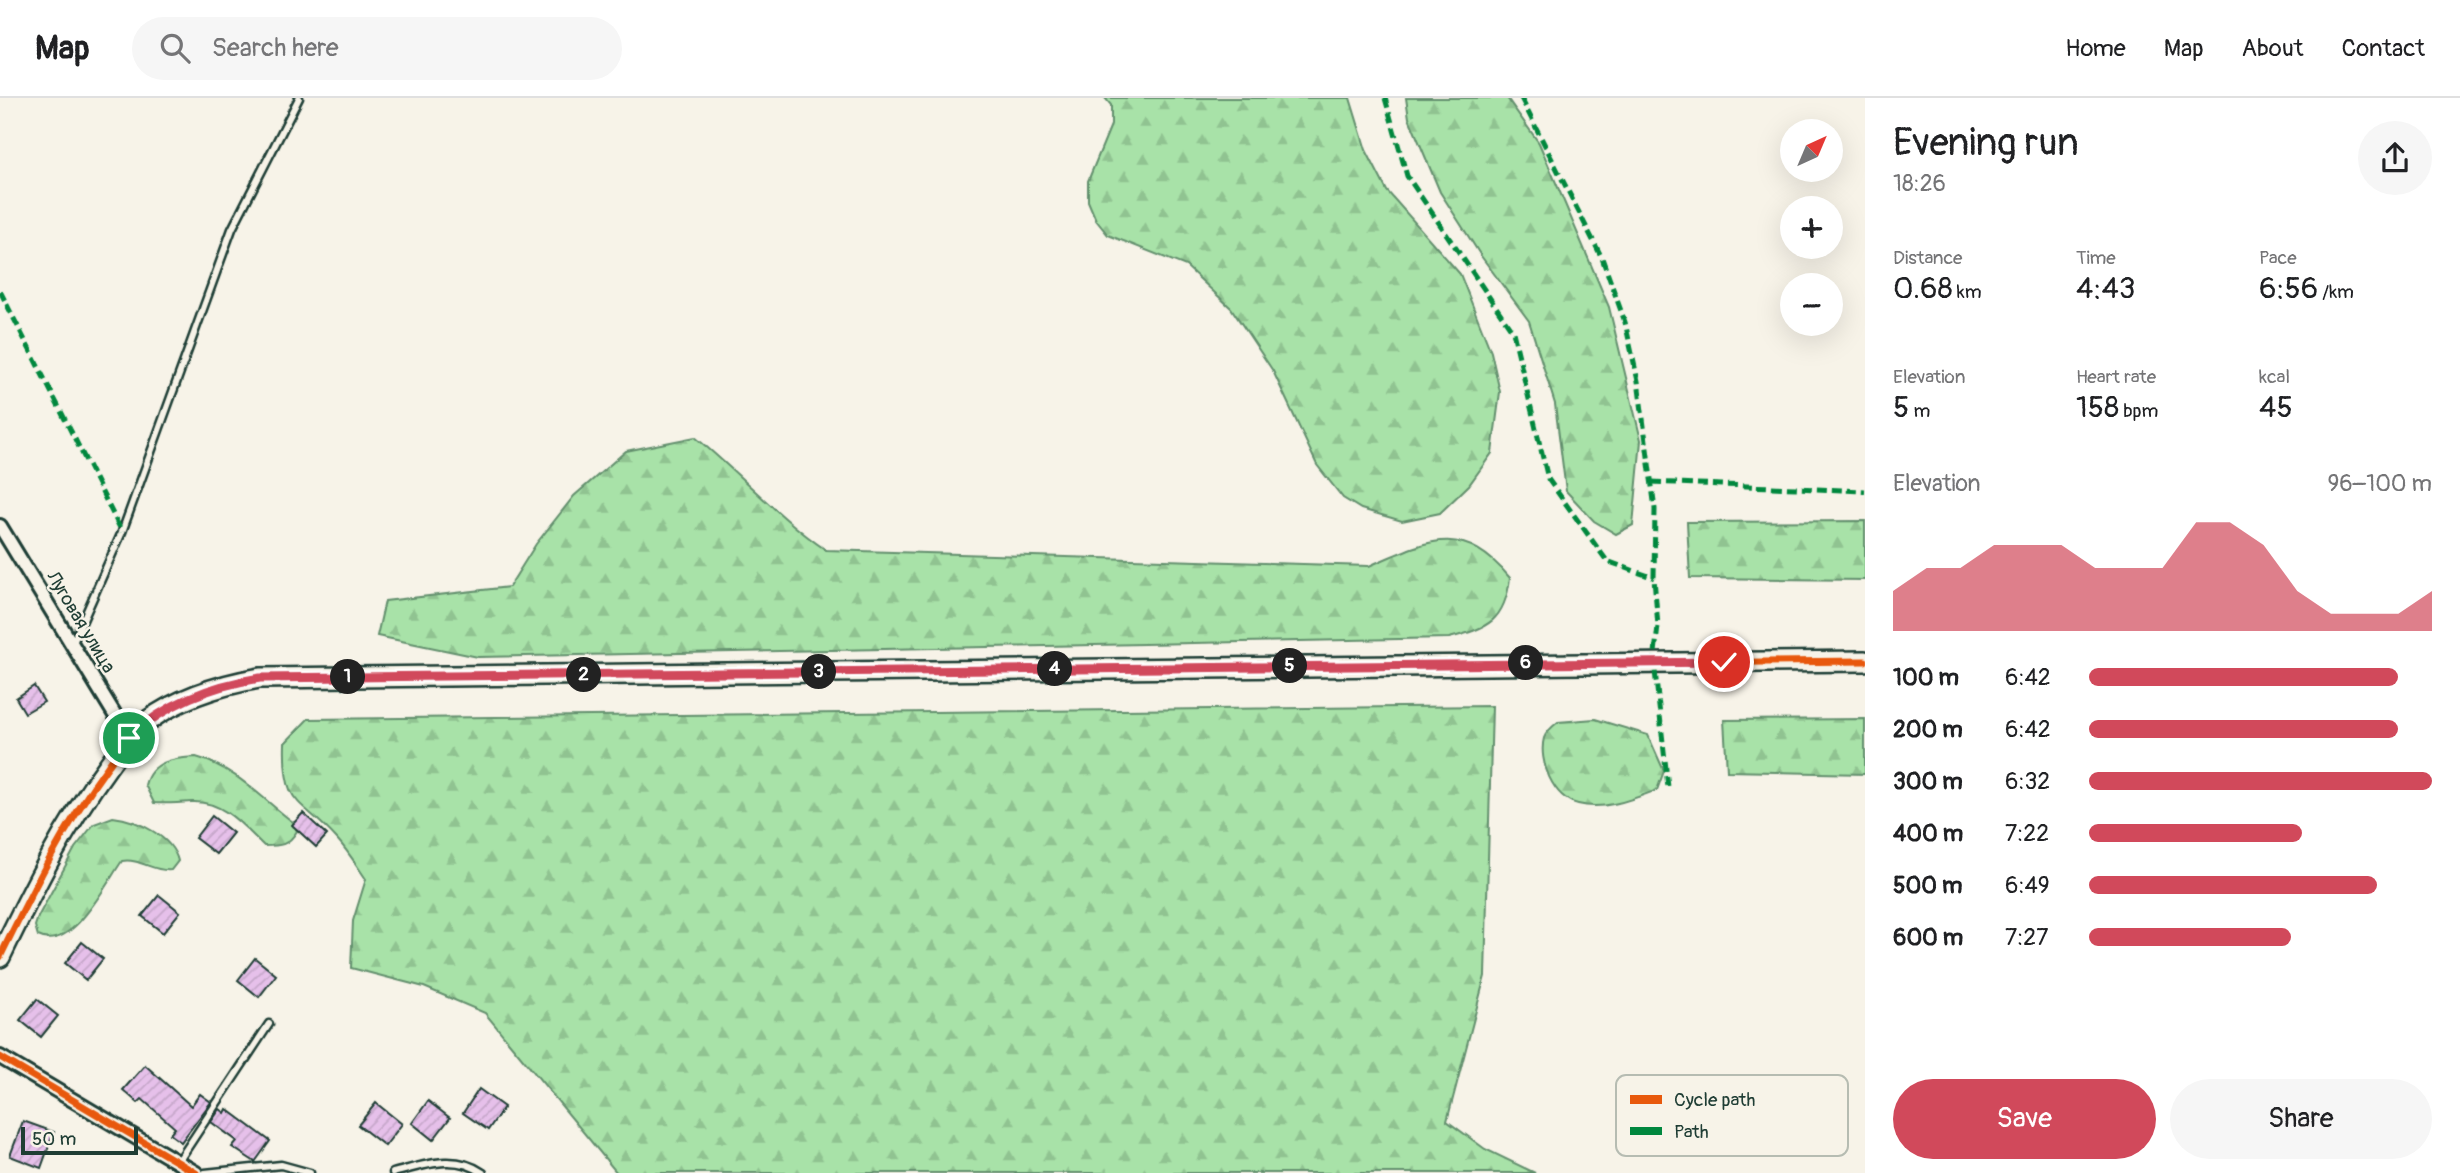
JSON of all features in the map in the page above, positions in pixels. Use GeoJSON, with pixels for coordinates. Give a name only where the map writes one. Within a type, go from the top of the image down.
{"type":"FeatureCollection","features":[{"type":"Feature","properties":{"kind":"street","name":"Луговая улица"},"geometry":{"type":"LineString","coordinates":[[0,526],[129,738]]}},
{"type":"Feature","properties":{"kind":"street"},"geometry":{"type":"LineString","coordinates":[[0,957],[52,850],[90,790],[129,738],[146,722],[186,699],[222,684],[260,678],[1865,661]]}},
{"type":"Feature","properties":{"kind":"street"},"geometry":{"type":"LineString","coordinates":[[0,1057],[196,1173]]}},
{"type":"Feature","properties":{"kind":"lane"},"geometry":{"type":"LineString","coordinates":[[72,645],[122,532],[232,229],[299,98]]}},
{"type":"Feature","properties":{"kind":"lane"},"geometry":{"type":"LineString","coordinates":[[178,1162],[269,1024]]}},
{"type":"Feature","properties":{"kind":"lane"},"geometry":{"type":"LineString","coordinates":[[393,1173],[439,1162],[469,1163],[483,1173]]}},
{"type":"Feature","properties":{"kind":"lane"},"geometry":{"type":"LineString","coordinates":[[205,1173],[281,1165],[310,1173]]}},
{"type":"Feature","properties":{"kind":"green space"},"geometry":{"type":"Polygon","coordinates":[[[1105,98],[1350,98],[1366,150],[1387,191],[1460,274],[1491,352],[1500,392],[1492,453],[1469,485],[1440,513],[1402,521],[1361,509],[1343,498],[1317,465],[1273,371],[1231,308],[1186,266],[1108,235],[1096,220],[1088,201],[1088,181],[1111,125],[1111,105],[1105,98]]]}},
{"type":"Feature","properties":{"kind":"green space"},"geometry":{"type":"Polygon","coordinates":[[[1406,98],[1507,98],[1539,143],[1609,307],[1641,440],[1633,525],[1616,534],[1594,521],[1566,491],[1555,404],[1529,321],[1481,256],[1440,192],[1409,118],[1406,98]]]}},
{"type":"Feature","properties":{"kind":"green space"},"geometry":{"type":"Polygon","coordinates":[[[695,437],[792,524],[826,550],[1369,566],[1427,543],[1460,542],[1476,548],[1493,560],[1510,578],[1508,593],[1499,613],[1492,620],[1484,626],[1449,638],[478,657],[377,636],[385,601],[509,587],[536,544],[574,496],[626,451],[695,437]]]}},
{"type":"Feature","properties":{"kind":"green space"},"geometry":{"type":"Polygon","coordinates":[[[1865,521],[1865,580],[1690,578],[1687,522],[1865,521]]]}},
{"type":"Feature","properties":{"kind":"green space"},"geometry":{"type":"Polygon","coordinates":[[[1492,706],[1485,976],[1447,1121],[1485,1149],[1535,1173],[617,1173],[485,1013],[424,987],[351,968],[353,921],[366,879],[337,839],[296,800],[287,780],[285,764],[285,743],[308,719],[1492,706]]]}},
{"type":"Feature","properties":{"kind":"green space"},"geometry":{"type":"Polygon","coordinates":[[[1595,719],[1648,735],[1664,771],[1657,790],[1618,803],[1598,806],[1578,804],[1561,794],[1549,777],[1543,757],[1545,736],[1558,722],[1595,719]]]}},
{"type":"Feature","properties":{"kind":"green space"},"geometry":{"type":"Polygon","coordinates":[[[1865,719],[1865,774],[1727,771],[1724,720],[1865,719]]]}},
{"type":"Feature","properties":{"kind":"green space"},"geometry":{"type":"Polygon","coordinates":[[[196,757],[236,776],[293,822],[297,831],[294,836],[283,844],[264,846],[241,823],[214,806],[193,802],[154,803],[145,785],[152,771],[164,762],[196,757]]]}},
{"type":"Feature","properties":{"kind":"green space"},"geometry":{"type":"Polygon","coordinates":[[[113,817],[143,826],[161,837],[169,844],[178,861],[171,870],[164,870],[135,861],[122,861],[97,900],[75,926],[63,935],[51,939],[38,936],[35,926],[38,917],[75,848],[94,824],[113,817]]]}},
{"type":"Feature","properties":{"kind":"building"},"geometry":{"type":"Polygon","coordinates":[[[34,686],[44,702],[25,713],[16,698],[34,686]]]}},
{"type":"Feature","properties":{"kind":"building"},"geometry":{"type":"Polygon","coordinates":[[[303,813],[327,835],[316,847],[292,825],[303,813]]]}},
{"type":"Feature","properties":{"kind":"building"},"geometry":{"type":"Polygon","coordinates":[[[212,816],[233,833],[216,854],[195,838],[212,816]]]}},
{"type":"Feature","properties":{"kind":"building"},"geometry":{"type":"Polygon","coordinates":[[[159,895],[180,912],[163,933],[142,916],[159,895]]]}},
{"type":"Feature","properties":{"kind":"building"},"geometry":{"type":"Polygon","coordinates":[[[82,942],[103,959],[86,980],[65,963],[82,942]]]}},
{"type":"Feature","properties":{"kind":"building"},"geometry":{"type":"Polygon","coordinates":[[[255,958],[276,975],[259,997],[238,980],[255,958]]]}},
{"type":"Feature","properties":{"kind":"building"},"geometry":{"type":"Polygon","coordinates":[[[37,999],[58,1016],[41,1037],[20,1020],[37,999]]]}},
{"type":"Feature","properties":{"kind":"building"},"geometry":{"type":"Polygon","coordinates":[[[145,1065],[191,1106],[200,1094],[211,1102],[181,1142],[170,1134],[175,1128],[142,1099],[138,1103],[123,1090],[145,1065]]]}},
{"type":"Feature","properties":{"kind":"building"},"geometry":{"type":"Polygon","coordinates":[[[479,1089],[504,1107],[488,1130],[463,1113],[479,1089]]]}},
{"type":"Feature","properties":{"kind":"building"},"geometry":{"type":"Polygon","coordinates":[[[428,1101],[450,1118],[433,1140],[412,1123],[428,1101]]]}},
{"type":"Feature","properties":{"kind":"building"},"geometry":{"type":"Polygon","coordinates":[[[376,1103],[402,1124],[385,1146],[358,1125],[376,1103]]]}},
{"type":"Feature","properties":{"kind":"building"},"geometry":{"type":"Polygon","coordinates":[[[220,1109],[225,1113],[227,1109],[270,1141],[255,1162],[232,1147],[237,1141],[211,1122],[220,1109]]]}},
{"type":"Feature","properties":{"kind":"building"},"geometry":{"type":"Polygon","coordinates":[[[23,1121],[54,1132],[41,1168],[10,1156],[23,1121]]]}},
{"type":"Feature","properties":{"kind":"marked path"},"geometry":{"type":"LineString","coordinates":[[1385,98],[1407,176],[1513,332],[1548,479],[1607,561],[1654,578]]}},
{"type":"Feature","properties":{"kind":"marked path"},"geometry":{"type":"LineString","coordinates":[[1521,98],[1602,258],[1625,322],[1638,381],[1655,509],[1654,578],[1658,626],[1654,662],[1668,787]]}},
{"type":"Feature","properties":{"kind":"marked path"},"geometry":{"type":"LineString","coordinates":[[0,291],[122,532]]}},
{"type":"Feature","properties":{"kind":"marked path"},"geometry":{"type":"LineString","coordinates":[[1652,482],[1865,491]]}},
{"type":"Feature","properties":{"kind":"cycle path"},"geometry":{"type":"LineString","coordinates":[[0,957],[63,835],[92,789],[135,731],[159,713],[186,699],[215,688],[260,678],[1865,661]]}},
{"type":"Feature","properties":{"kind":"cycle path"},"geometry":{"type":"LineString","coordinates":[[0,1057],[196,1173]]}},
{"type":"Feature","properties":{"kind":"route"},"geometry":{"type":"LineString","coordinates":[[129,738],[146,722],[186,699],[222,684],[260,678],[1724,662]]}}]}
